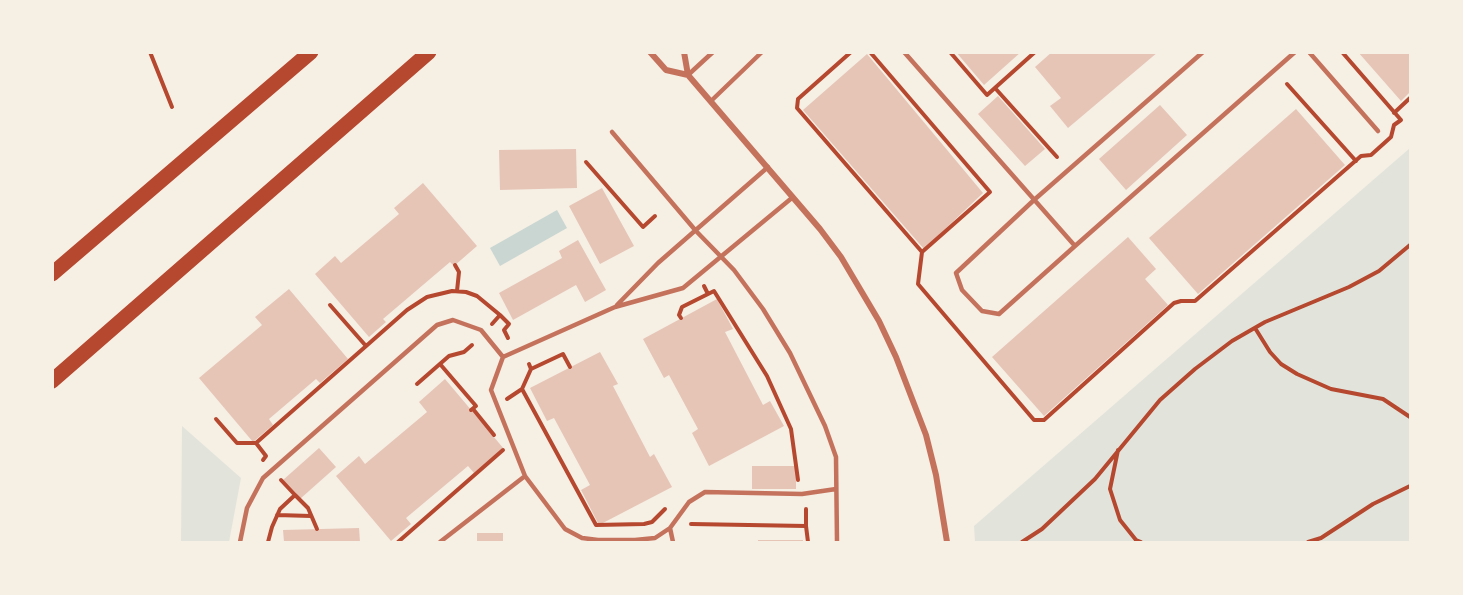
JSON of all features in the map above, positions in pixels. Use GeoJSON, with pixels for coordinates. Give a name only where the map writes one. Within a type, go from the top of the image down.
{"type":"FeatureCollection","features":[{"type":"Feature","properties":{"kind":"main road"},"geometry":{"type":"LineString","coordinates":[[52,274],[311,52]]}},
{"type":"Feature","properties":{"kind":"main road"},"geometry":{"type":"LineString","coordinates":[[52,381],[429,52]]}},
{"type":"Feature","properties":{"kind":"street"},"geometry":{"type":"LineString","coordinates":[[650,52],[666,70],[688,75]]}},
{"type":"Feature","properties":{"kind":"street"},"geometry":{"type":"LineString","coordinates":[[684,52],[688,75],[820,228],[841,257],[879,321],[896,357],[926,435],[938,484],[947,543]]}},
{"type":"Feature","properties":{"kind":"lane"},"geometry":{"type":"LineString","coordinates":[[688,75],[713,52]]}},
{"type":"Feature","properties":{"kind":"lane"},"geometry":{"type":"LineString","coordinates":[[711,101],[762,52]]}},
{"type":"Feature","properties":{"kind":"lane"},"geometry":{"type":"LineString","coordinates":[[904,52],[1075,246]]}},
{"type":"Feature","properties":{"kind":"lane"},"geometry":{"type":"LineString","coordinates":[[1203,52],[1034,200],[956,273],[962,290],[982,311],[999,314],[1295,52]]}},
{"type":"Feature","properties":{"kind":"lane"},"geometry":{"type":"LineString","coordinates":[[1309,52],[1378,131]]}},
{"type":"Feature","properties":{"kind":"lane"},"geometry":{"type":"LineString","coordinates":[[612,132],[696,231],[734,270],[790,353],[825,426],[836,458],[837,543]]}},
{"type":"Feature","properties":{"kind":"lane"},"geometry":{"type":"LineString","coordinates":[[615,307],[658,263],[768,167]]}},
{"type":"Feature","properties":{"kind":"lane"},"geometry":{"type":"LineString","coordinates":[[793,196],[683,288],[615,307],[503,357],[491,390],[525,476],[565,529],[582,538],[635,540],[655,537],[670,528],[689,502],[705,492],[802,494],[836,489]]}},
{"type":"Feature","properties":{"kind":"lane"},"geometry":{"type":"LineString","coordinates":[[240,543],[247,508],[263,478],[436,325],[453,320],[481,330],[503,357]]}},
{"type":"Feature","properties":{"kind":"lane"},"geometry":{"type":"LineString","coordinates":[[440,543],[525,476]]}},
{"type":"Feature","properties":{"kind":"lane"},"geometry":{"type":"LineString","coordinates":[[670,528],[673,543]]}},
{"type":"Feature","properties":{"kind":"lane"},"geometry":{"type":"LineString","coordinates":[[446,538],[451,543]]}},
{"type":"Feature","properties":{"kind":"path"},"geometry":{"type":"LineString","coordinates":[[150,52],[172,106]]}},
{"type":"Feature","properties":{"kind":"path"},"geometry":{"type":"LineString","coordinates":[[851,52],[798,99],[797,108],[922,252]]}},
{"type":"Feature","properties":{"kind":"path"},"geometry":{"type":"LineString","coordinates":[[870,52],[990,192],[922,252],[918,284],[1034,420],[1039,421],[1044,420],[1174,303],[1196,301],[1361,156],[1371,155],[1391,137],[1394,125],[1401,120],[1342,52]]}},
{"type":"Feature","properties":{"kind":"path"},"geometry":{"type":"LineString","coordinates":[[950,52],[987,95],[1035,52]]}},
{"type":"Feature","properties":{"kind":"path"},"geometry":{"type":"LineString","coordinates":[[1287,84],[1356,161]]}},
{"type":"Feature","properties":{"kind":"path"},"geometry":{"type":"LineString","coordinates":[[995,88],[1057,157]]}},
{"type":"Feature","properties":{"kind":"path"},"geometry":{"type":"LineString","coordinates":[[1394,113],[1410,98]]}},
{"type":"Feature","properties":{"kind":"path"},"geometry":{"type":"LineString","coordinates":[[586,162],[643,227],[655,216]]}},
{"type":"Feature","properties":{"kind":"path"},"geometry":{"type":"LineString","coordinates":[[1022,543],[1042,529],[1095,479],[1160,400],[1195,369],[1232,341],[1255,328],[1349,288],[1379,271],[1410,245]]}},
{"type":"Feature","properties":{"kind":"path"},"geometry":{"type":"LineString","coordinates":[[455,265],[459,272],[458,291]]}},
{"type":"Feature","properties":{"kind":"path"},"geometry":{"type":"LineString","coordinates":[[703,283],[708,294]]}},
{"type":"Feature","properties":{"kind":"path"},"geometry":{"type":"LineString","coordinates":[[216,419],[237,443],[256,443],[407,310],[427,297],[458,291],[477,296],[509,324],[504,330],[508,338]]}},
{"type":"Feature","properties":{"kind":"path"},"geometry":{"type":"LineString","coordinates":[[681,318],[679,315],[682,307],[714,291],[766,376],[791,429],[798,480]]}},
{"type":"Feature","properties":{"kind":"path"},"geometry":{"type":"LineString","coordinates":[[330,305],[366,346]]}},
{"type":"Feature","properties":{"kind":"path"},"geometry":{"type":"LineString","coordinates":[[491,325],[501,315]]}},
{"type":"Feature","properties":{"kind":"path"},"geometry":{"type":"LineString","coordinates":[[1255,328],[1281,364],[1297,374],[1331,389],[1383,399],[1410,417]]}},
{"type":"Feature","properties":{"kind":"path"},"geometry":{"type":"LineString","coordinates":[[417,384],[449,356],[464,352],[472,345]]}},
{"type":"Feature","properties":{"kind":"path"},"geometry":{"type":"LineString","coordinates":[[507,399],[522,389],[530,366],[563,354],[570,367]]}},
{"type":"Feature","properties":{"kind":"path"},"geometry":{"type":"LineString","coordinates":[[398,543],[505,448],[440,364]]}},
{"type":"Feature","properties":{"kind":"path"},"geometry":{"type":"LineString","coordinates":[[522,389],[596,525],[644,525],[652,522],[665,509]]}},
{"type":"Feature","properties":{"kind":"path"},"geometry":{"type":"LineString","coordinates":[[256,443],[266,456],[256,465]]}},
{"type":"Feature","properties":{"kind":"path"},"geometry":{"type":"LineString","coordinates":[[1118,450],[1110,489],[1120,520],[1141,543]]}},
{"type":"Feature","properties":{"kind":"path"},"geometry":{"type":"LineString","coordinates":[[281,480],[308,508],[317,530]]}},
{"type":"Feature","properties":{"kind":"path"},"geometry":{"type":"LineString","coordinates":[[1308,543],[1322,538],[1373,504],[1410,486]]}},
{"type":"Feature","properties":{"kind":"path"},"geometry":{"type":"LineString","coordinates":[[268,543],[280,509],[295,495]]}},
{"type":"Feature","properties":{"kind":"path"},"geometry":{"type":"LineString","coordinates":[[806,509],[808,543]]}},
{"type":"Feature","properties":{"kind":"path"},"geometry":{"type":"LineString","coordinates":[[277,515],[311,516]]}},
{"type":"Feature","properties":{"kind":"path"},"geometry":{"type":"LineString","coordinates":[[691,524],[806,526]]}},
{"type":"Feature","properties":{"kind":"shaded area"},"geometry":{"type":"Polygon","coordinates":[[[1410,148],[1410,542],[975,542],[974,526],[1410,148]]]}},
{"type":"Feature","properties":{"kind":"shaded area"},"geometry":{"type":"Polygon","coordinates":[[[557,210],[567,228],[500,266],[490,248],[557,210]]]}},
{"type":"Feature","properties":{"kind":"shaded area"},"geometry":{"type":"Polygon","coordinates":[[[182,426],[241,478],[229,542],[181,542],[182,426]]]}},
{"type":"Feature","properties":{"kind":"building"},"geometry":{"type":"Polygon","coordinates":[[[956,52],[1021,52],[984,85],[956,52]]]}},
{"type":"Feature","properties":{"kind":"building"},"geometry":{"type":"Polygon","coordinates":[[[1052,52],[1158,52],[1068,128],[1050,106],[1061,98],[1035,67],[1052,52]]]}},
{"type":"Feature","properties":{"kind":"building"},"geometry":{"type":"Polygon","coordinates":[[[1358,52],[1410,52],[1410,92],[1401,101],[1358,52]]]}},
{"type":"Feature","properties":{"kind":"building"},"geometry":{"type":"Polygon","coordinates":[[[867,54],[983,193],[924,249],[803,110],[867,54]]]}},
{"type":"Feature","properties":{"kind":"building"},"geometry":{"type":"Polygon","coordinates":[[[998,96],[1045,149],[1025,166],[978,114],[998,96]]]}},
{"type":"Feature","properties":{"kind":"building"},"geometry":{"type":"Polygon","coordinates":[[[1160,105],[1187,135],[1126,190],[1099,159],[1160,105]]]}},
{"type":"Feature","properties":{"kind":"building"},"geometry":{"type":"Polygon","coordinates":[[[1296,109],[1345,165],[1198,294],[1149,238],[1296,109]]]}},
{"type":"Feature","properties":{"kind":"building"},"geometry":{"type":"Polygon","coordinates":[[[576,149],[577,188],[500,190],[499,150],[576,149]]]}},
{"type":"Feature","properties":{"kind":"building"},"geometry":{"type":"Polygon","coordinates":[[[423,183],[477,246],[454,266],[450,262],[383,319],[386,322],[369,337],[315,274],[335,256],[341,263],[399,214],[394,208],[423,183]]]}},
{"type":"Feature","properties":{"kind":"building"},"geometry":{"type":"Polygon","coordinates":[[[602,188],[634,246],[600,264],[569,206],[602,188]]]}},
{"type":"Feature","properties":{"kind":"building"},"geometry":{"type":"Polygon","coordinates":[[[1128,237],[1156,269],[1145,279],[1168,305],[1044,416],[992,357],[1128,237]]]}},
{"type":"Feature","properties":{"kind":"building"},"geometry":{"type":"Polygon","coordinates":[[[578,240],[606,290],[585,302],[576,285],[513,320],[499,293],[562,258],[559,251],[578,240]]]}},
{"type":"Feature","properties":{"kind":"building"},"geometry":{"type":"Polygon","coordinates":[[[289,289],[348,359],[320,383],[316,379],[269,419],[273,425],[253,442],[199,378],[262,325],[255,317],[289,289]]]}},
{"type":"Feature","properties":{"kind":"building"},"geometry":{"type":"Polygon","coordinates":[[[717,299],[733,329],[725,332],[763,405],[770,401],[784,426],[709,466],[692,433],[698,429],[669,375],[664,378],[643,339],[717,299]]]}},
{"type":"Feature","properties":{"kind":"building"},"geometry":{"type":"Polygon","coordinates":[[[600,352],[618,384],[613,386],[650,457],[654,454],[672,487],[599,525],[581,490],[590,485],[554,418],[547,421],[530,388],[600,352]]]}},
{"type":"Feature","properties":{"kind":"building"},"geometry":{"type":"Polygon","coordinates":[[[445,379],[504,449],[474,473],[468,466],[406,518],[411,524],[391,541],[336,476],[359,456],[365,464],[427,412],[419,402],[445,379]]]}},
{"type":"Feature","properties":{"kind":"building"},"geometry":{"type":"Polygon","coordinates":[[[319,448],[336,467],[300,499],[283,480],[319,448]]]}},
{"type":"Feature","properties":{"kind":"building"},"geometry":{"type":"Polygon","coordinates":[[[752,466],[796,466],[796,489],[752,489],[752,466]]]}},
{"type":"Feature","properties":{"kind":"building"},"geometry":{"type":"Polygon","coordinates":[[[359,528],[360,542],[284,542],[283,530],[359,528]]]}},
{"type":"Feature","properties":{"kind":"building"},"geometry":{"type":"Polygon","coordinates":[[[477,533],[503,533],[503,542],[477,542],[477,533]]]}},
{"type":"Feature","properties":{"kind":"building"},"geometry":{"type":"Polygon","coordinates":[[[758,540],[803,540],[803,542],[758,542],[758,540]]]}}]}
